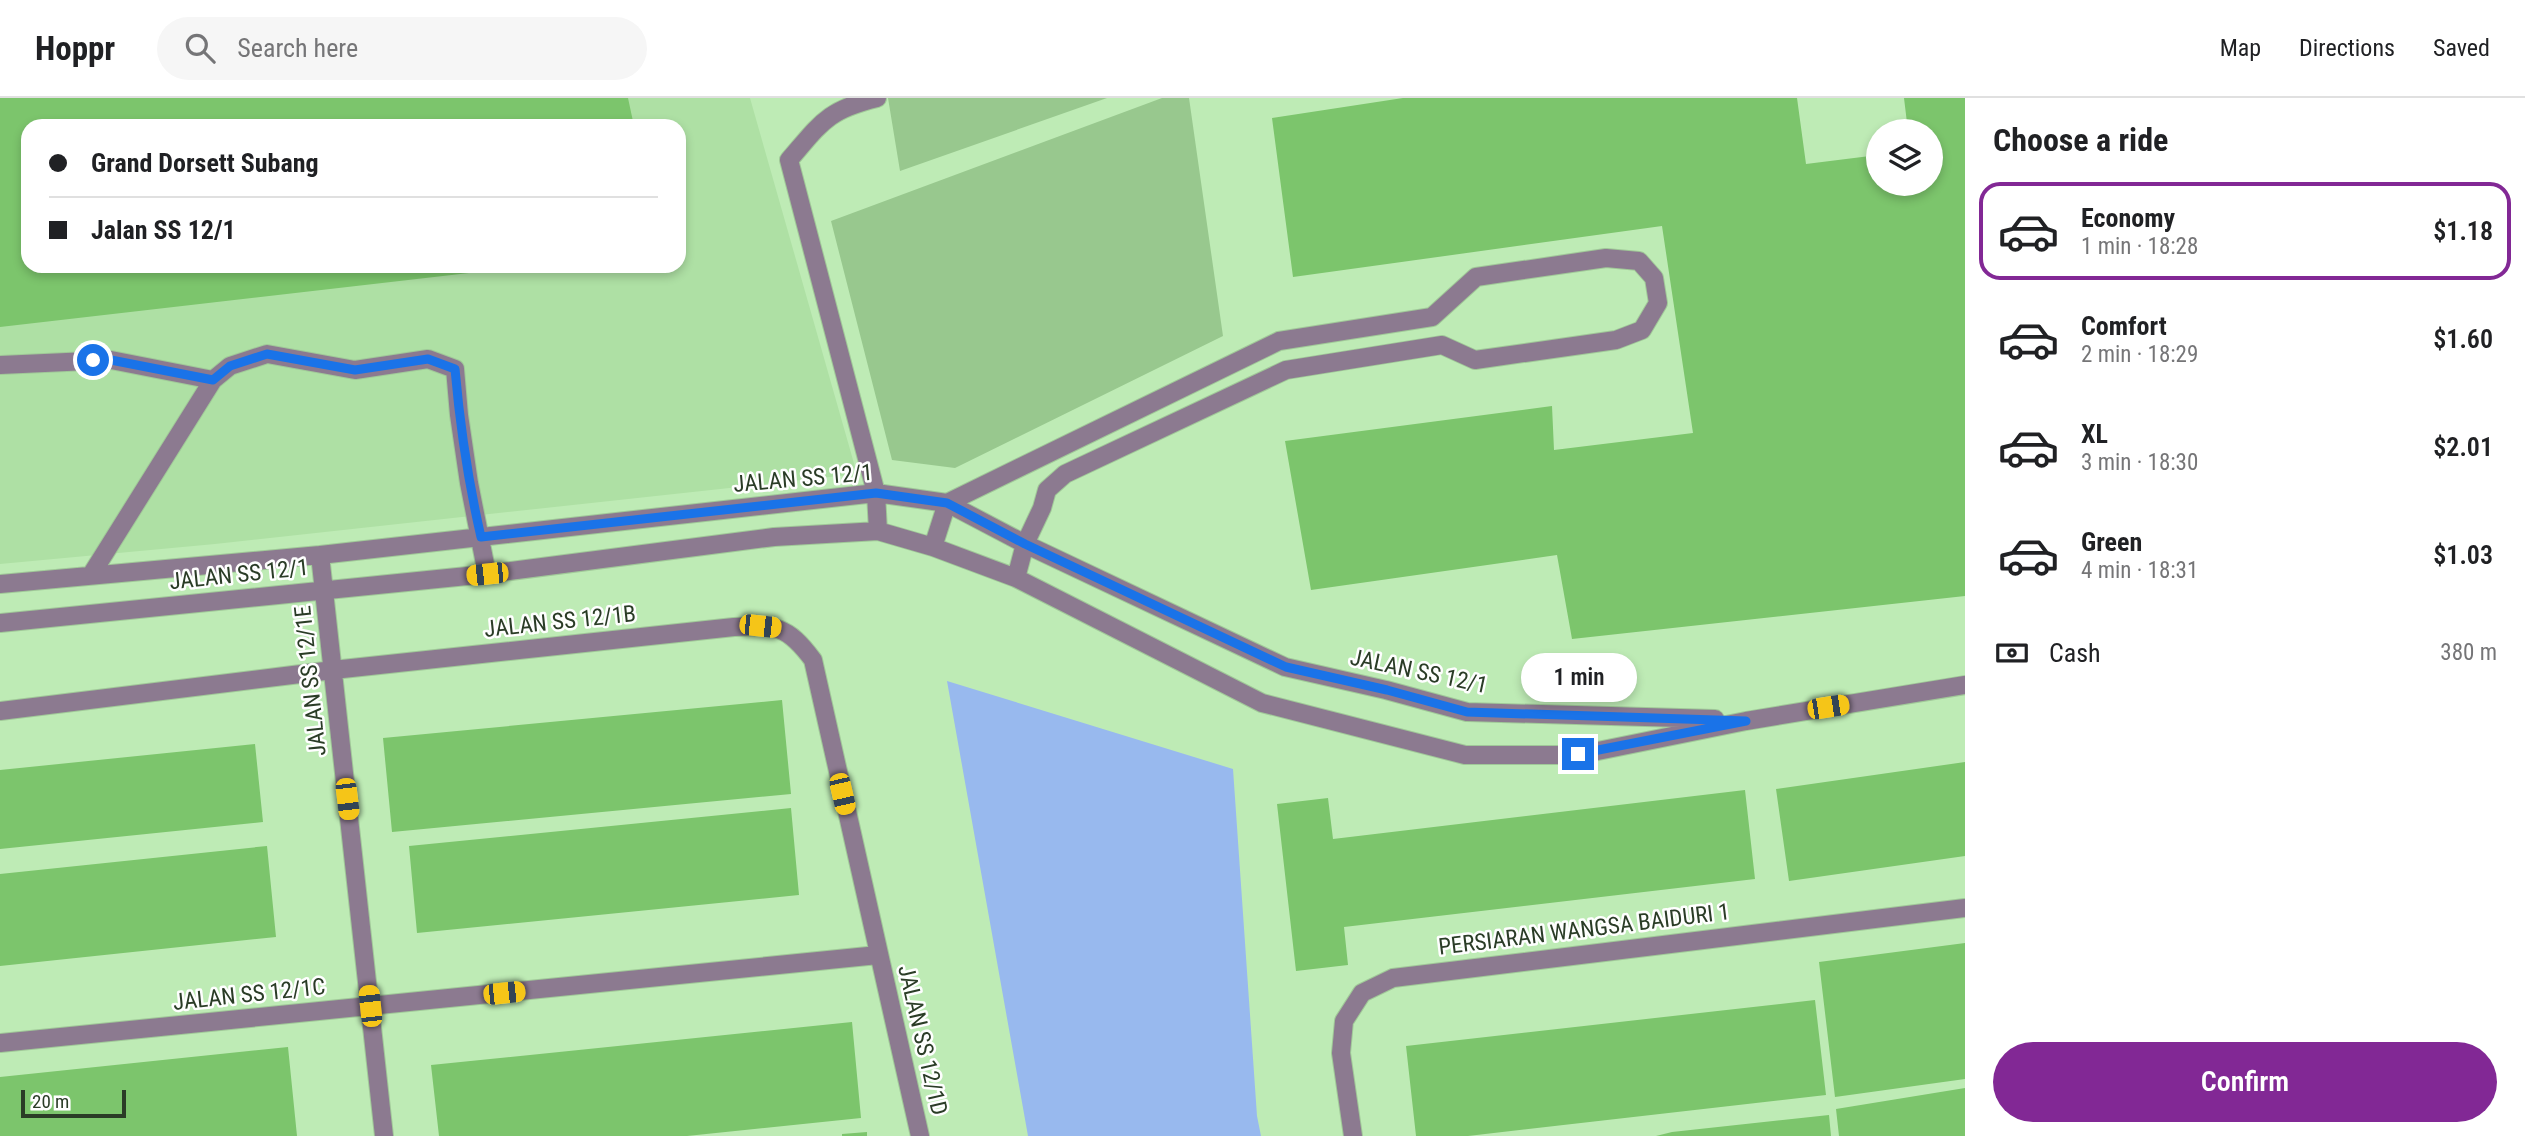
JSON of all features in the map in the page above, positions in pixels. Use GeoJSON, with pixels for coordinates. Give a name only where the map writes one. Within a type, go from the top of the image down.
{"type":"FeatureCollection","features":[{"type":"Feature","properties":{"kind":"street"},"geometry":{"type":"LineString","coordinates":[[877,98],[848,105],[825,119],[789,160],[876,493],[878,531]]}},
{"type":"Feature","properties":{"kind":"street"},"geometry":{"type":"LineString","coordinates":[[933,547],[947,503],[1279,341],[1433,317],[1476,277],[1606,258],[1639,261],[1654,278],[1658,303],[1642,330],[1616,340],[1475,360],[1442,345],[1286,370],[1065,474],[1048,490],[1025,544],[1016,579]]}},
{"type":"Feature","properties":{"kind":"street"},"geometry":{"type":"LineString","coordinates":[[91,575],[213,380],[230,366],[267,354],[355,370],[428,359],[455,369],[458,415],[487,574]]}},
{"type":"Feature","properties":{"kind":"street"},"geometry":{"type":"LineString","coordinates":[[0,365],[111,360],[213,380]]}},
{"type":"Feature","properties":{"kind":"street","name":"JALAN SS 12/1"},"geometry":{"type":"LineString","coordinates":[[0,584],[320,555],[876,493],[947,503],[1025,544],[1286,667],[1467,712],[1746,721]]}},
{"type":"Feature","properties":{"kind":"street","name":"JALAN SS 12/1"},"geometry":{"type":"LineString","coordinates":[[0,623],[487,574],[774,537],[878,531],[933,547],[1016,579],[1262,703],[1465,755],[1578,754],[1746,721]]}},
{"type":"Feature","properties":{"kind":"street","name":"JALAN SS 12/1E"},"geometry":{"type":"LineString","coordinates":[[320,555],[384,1136]]}},
{"type":"Feature","properties":{"kind":"street","name":"JALAN SS 12/1B"},"geometry":{"type":"LineString","coordinates":[[0,710],[333,670],[734,627],[778,628],[798,639],[813,660],[878,955]]}},
{"type":"Feature","properties":{"kind":"street"},"geometry":{"type":"LineString","coordinates":[[1746,721],[1965,685]]}},
{"type":"Feature","properties":{"kind":"street","name":"PERSIARAN WANGSA BAIDURI 1"},"geometry":{"type":"LineString","coordinates":[[1353,1136],[1341,1053],[1344,1021],[1362,993],[1393,978],[1965,908]]}},
{"type":"Feature","properties":{"kind":"street","name":"JALAN SS 12/1C"},"geometry":{"type":"LineString","coordinates":[[0,1043],[878,955]]}},
{"type":"Feature","properties":{"kind":"street","name":"JALAN SS 12/1D"},"geometry":{"type":"LineString","coordinates":[[878,955],[920,1136]]}},
{"type":"Feature","properties":{"kind":"shaded area"},"geometry":{"type":"Polygon","coordinates":[[[0,98],[750,98],[857,474],[215,544],[0,564],[0,98]]]}},
{"type":"Feature","properties":{"kind":"shaded area"},"geometry":{"type":"Polygon","coordinates":[[[888,98],[1107,98],[900,171],[888,98]]]}},
{"type":"Feature","properties":{"kind":"shaded area"},"geometry":{"type":"Polygon","coordinates":[[[1162,98],[1189,98],[1223,336],[955,468],[892,460],[831,221],[1162,98]]]}},
{"type":"Feature","properties":{"kind":"water"},"geometry":{"type":"Polygon","coordinates":[[[947,681],[1233,769],[1257,1116],[1261,1136],[1028,1136],[947,681]]]}},
{"type":"Feature","properties":{"kind":"building"},"geometry":{"type":"Polygon","coordinates":[[[0,98],[628,98],[632,119],[21,119],[21,273],[469,273],[0,327],[0,98]]]}},
{"type":"Feature","properties":{"kind":"building"},"geometry":{"type":"Polygon","coordinates":[[[1403,98],[1797,98],[1806,164],[1866,156],[1866,196],[1943,196],[1943,119],[1907,119],[1904,98],[1965,98],[1965,596],[1572,639],[1557,555],[1311,590],[1285,441],[1552,406],[1554,450],[1693,433],[1662,226],[1293,277],[1272,118],[1403,98]]]}},
{"type":"Feature","properties":{"kind":"building"},"geometry":{"type":"Polygon","coordinates":[[[782,700],[791,794],[392,832],[383,738],[782,700]]]}},
{"type":"Feature","properties":{"kind":"building"},"geometry":{"type":"Polygon","coordinates":[[[255,744],[263,822],[0,849],[0,770],[255,744]]]}},
{"type":"Feature","properties":{"kind":"building"},"geometry":{"type":"Polygon","coordinates":[[[1965,762],[1965,856],[1789,881],[1776,789],[1965,762]]]}},
{"type":"Feature","properties":{"kind":"building"},"geometry":{"type":"Polygon","coordinates":[[[1745,790],[1755,879],[1344,927],[1348,965],[1296,971],[1277,804],[1328,798],[1333,839],[1745,790]]]}},
{"type":"Feature","properties":{"kind":"building"},"geometry":{"type":"Polygon","coordinates":[[[791,808],[799,895],[417,933],[409,846],[791,808]]]}},
{"type":"Feature","properties":{"kind":"building"},"geometry":{"type":"Polygon","coordinates":[[[267,846],[276,937],[0,966],[0,874],[267,846]]]}},
{"type":"Feature","properties":{"kind":"building"},"geometry":{"type":"Polygon","coordinates":[[[1965,943],[1965,1079],[1835,1097],[1819,962],[1965,943]]]}},
{"type":"Feature","properties":{"kind":"building"},"geometry":{"type":"Polygon","coordinates":[[[1815,1000],[1826,1095],[1468,1136],[1416,1136],[1406,1046],[1815,1000]]]}},
{"type":"Feature","properties":{"kind":"building"},"geometry":{"type":"Polygon","coordinates":[[[852,1022],[861,1118],[687,1136],[439,1136],[431,1065],[852,1022]]]}},
{"type":"Feature","properties":{"kind":"building"},"geometry":{"type":"Polygon","coordinates":[[[288,1047],[297,1136],[0,1136],[0,1077],[288,1047]]]}},
{"type":"Feature","properties":{"kind":"building"},"geometry":{"type":"Polygon","coordinates":[[[1965,1088],[1965,1136],[1839,1136],[1836,1109],[1965,1088]]]}},
{"type":"Feature","properties":{"kind":"building"},"geometry":{"type":"Polygon","coordinates":[[[1829,1115],[1831,1136],[1656,1136],[1672,1132],[1829,1115]]]}},
{"type":"Feature","properties":{"kind":"building"},"geometry":{"type":"Polygon","coordinates":[[[867,1132],[867,1136],[842,1136],[842,1134],[867,1132]]]}},
{"type":"Feature","properties":{"kind":"route"},"geometry":{"type":"LineString","coordinates":[[93,360],[111,360],[213,380],[230,366],[267,354],[355,370],[428,359],[455,369],[458,415],[481,537],[876,493],[947,503],[1025,544],[1286,667],[1467,712],[1746,721],[1578,754]]}}]}
